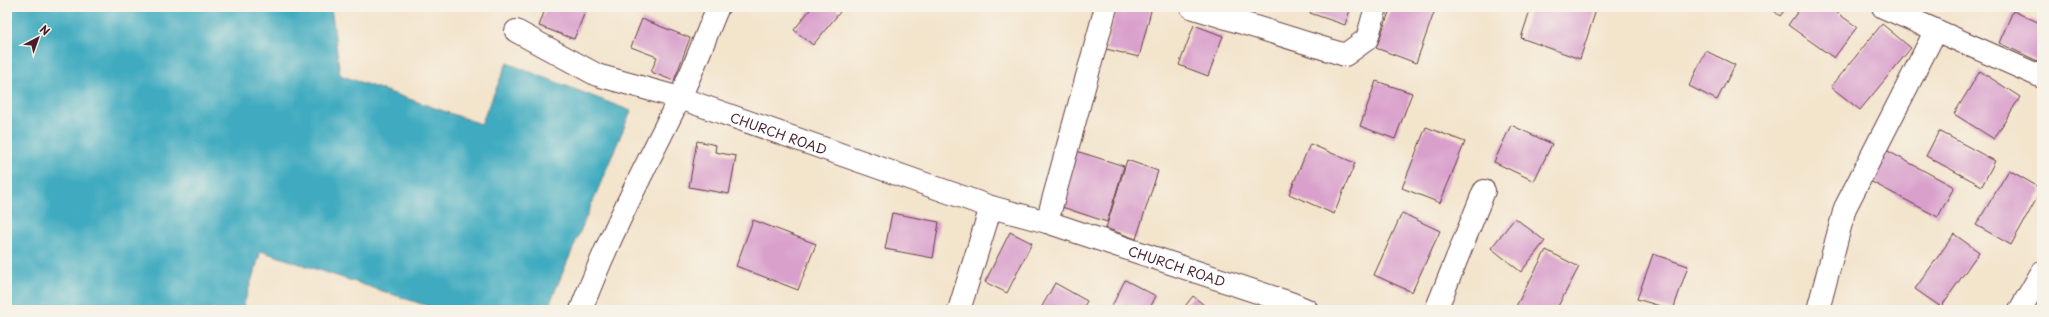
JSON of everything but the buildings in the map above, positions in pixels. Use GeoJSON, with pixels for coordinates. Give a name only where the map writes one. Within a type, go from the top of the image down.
{"type":"FeatureCollection","features":[{"type":"Feature","properties":{"kind":"street"},"geometry":{"type":"LineString","coordinates":[[581,310],[594,276],[636,185],[680,98],[718,7]]}},
{"type":"Feature","properties":{"kind":"street"},"geometry":{"type":"LineString","coordinates":[[1047,222],[1106,7]]}},
{"type":"Feature","properties":{"kind":"street"},"geometry":{"type":"LineString","coordinates":[[1191,7],[1345,55],[1367,39],[1376,7]]}},
{"type":"Feature","properties":{"kind":"street"},"geometry":{"type":"LineString","coordinates":[[1883,7],[2042,77]]}},
{"type":"Feature","properties":{"kind":"street"},"geometry":{"type":"LineString","coordinates":[[1818,310],[1842,226],[1845,208],[1936,30]]}},
{"type":"Feature","properties":{"kind":"street","name":"CHURCH ROAD"},"geometry":{"type":"LineString","coordinates":[[516,31],[596,75],[680,98],[991,207],[1047,222],[1307,310]]}},
{"type":"Feature","properties":{"kind":"street"},"geometry":{"type":"LineString","coordinates":[[1436,310],[1484,191]]}},
{"type":"Feature","properties":{"kind":"street"},"geometry":{"type":"LineString","coordinates":[[959,310],[991,207]]}},
{"type":"Feature","properties":{"kind":"street"},"geometry":{"type":"LineString","coordinates":[[2020,310],[2041,278]]}},
{"type":"Feature","properties":{"kind":"water"},"geometry":{"type":"Polygon","coordinates":[[[7,7],[331,7],[340,75],[481,124],[507,63],[631,111],[547,310],[440,310],[261,251],[242,310],[7,310],[7,7]]]}}]}
